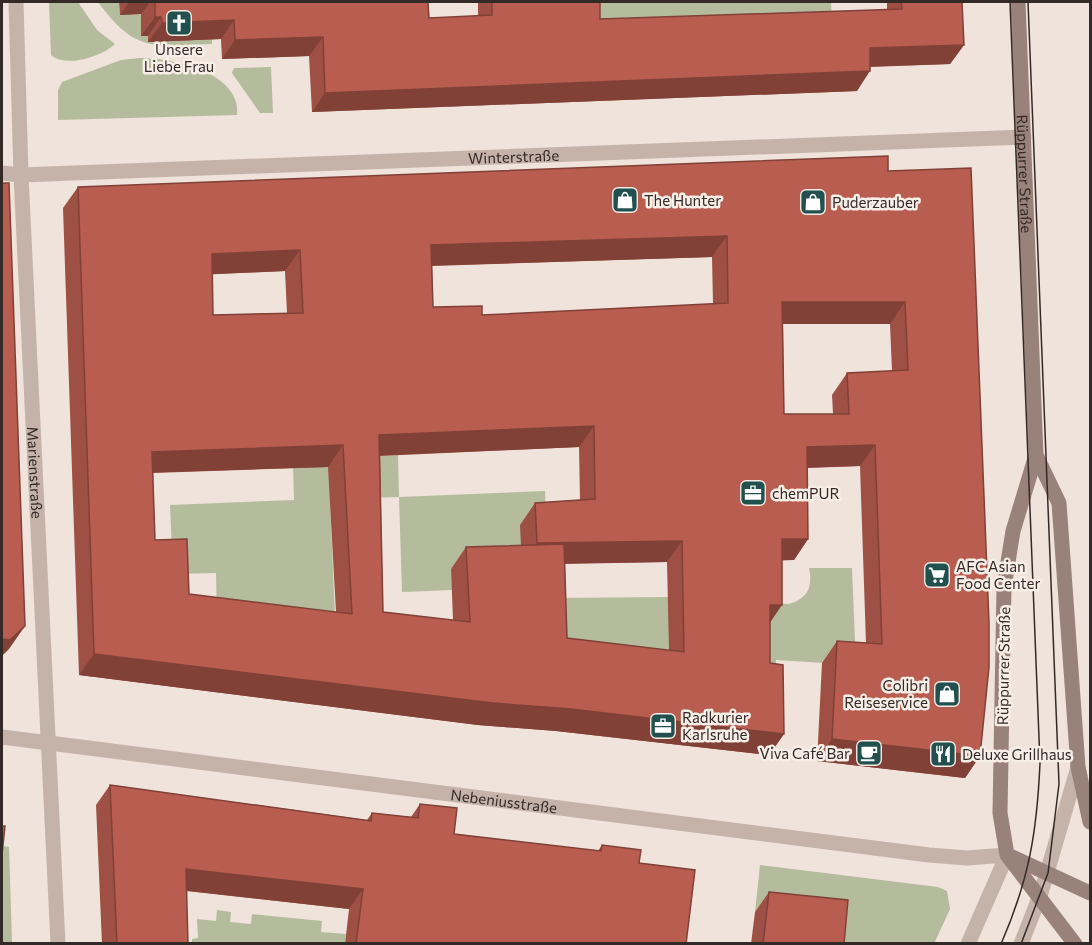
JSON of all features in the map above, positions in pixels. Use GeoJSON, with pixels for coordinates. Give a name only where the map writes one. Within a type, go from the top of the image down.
{"type":"FeatureCollection","features":[{"type":"Feature","properties":{"kind":"main road","name":"Rüppurrer Straße"},"geometry":{"type":"LineString","coordinates":[[1007,855],[1000,813],[1004,586],[1013,531],[1036,455],[1018,2]]}},
{"type":"Feature","properties":{"kind":"main road","name":"Rüppurrer Straße"},"geometry":{"type":"LineString","coordinates":[[1036,455],[1059,504],[1078,767],[1090,822]]}},
{"type":"Feature","properties":{"kind":"main road"},"geometry":{"type":"LineString","coordinates":[[1007,855],[1090,893]]}},
{"type":"Feature","properties":{"kind":"main road"},"geometry":{"type":"LineString","coordinates":[[1007,855],[1075,944]]}},
{"type":"Feature","properties":{"kind":"street","name":"Marienstraße"},"geometry":{"type":"LineString","coordinates":[[16,2],[21,174],[58,944]]}},
{"type":"Feature","properties":{"kind":"street","name":"Winterstraße"},"geometry":{"type":"LineString","coordinates":[[2,173],[1024,137]]}},
{"type":"Feature","properties":{"kind":"street","name":"Nebeniusstraße"},"geometry":{"type":"LineString","coordinates":[[2,737],[929,855],[967,858],[1007,855]]}},
{"type":"Feature","properties":{"kind":"street"},"geometry":{"type":"LineString","coordinates":[[1021,944],[1048,873],[1078,767]]}},
{"type":"Feature","properties":{"kind":"street"},"geometry":{"type":"LineString","coordinates":[[968,944],[1007,855]]}},
{"type":"Feature","properties":{"kind":"green space"},"geometry":{"type":"Polygon","coordinates":[[[49,2],[78,2],[97,30],[115,44],[93,57],[74,61],[57,59],[51,55],[49,2]]]}},
{"type":"Feature","properties":{"kind":"green space"},"geometry":{"type":"Polygon","coordinates":[[[98,2],[119,2],[120,15],[147,14],[212,34],[212,44],[175,46],[135,39],[111,19],[98,2]]]}},
{"type":"Feature","properties":{"kind":"green space"},"geometry":{"type":"Polygon","coordinates":[[[524,2],[831,2],[832,30],[526,41],[524,2]]]}},
{"type":"Feature","properties":{"kind":"green space"},"geometry":{"type":"Polygon","coordinates":[[[140,58],[186,65],[217,78],[228,88],[235,100],[237,115],[58,120],[58,90],[62,82],[121,60],[140,58]]]}},
{"type":"Feature","properties":{"kind":"green space"},"geometry":{"type":"Polygon","coordinates":[[[271,67],[273,113],[260,113],[232,73],[234,68],[271,67]]]}},
{"type":"Feature","properties":{"kind":"green space"},"geometry":{"type":"Polygon","coordinates":[[[292,429],[349,457],[398,455],[399,497],[330,499],[335,617],[217,621],[216,573],[173,574],[170,505],[294,500],[292,429]]]}},
{"type":"Feature","properties":{"kind":"green space"},"geometry":{"type":"Polygon","coordinates":[[[545,491],[546,523],[522,566],[451,568],[452,590],[402,592],[399,497],[545,491]]]}},
{"type":"Feature","properties":{"kind":"green space"},"geometry":{"type":"Polygon","coordinates":[[[809,568],[852,568],[856,665],[776,660],[776,687],[564,661],[550,598],[668,597],[789,604],[801,599],[808,591],[809,568]]]}},
{"type":"Feature","properties":{"kind":"green space"},"geometry":{"type":"Polygon","coordinates":[[[2,846],[9,847],[12,943],[2,944],[2,846]]]}},
{"type":"Feature","properties":{"kind":"green space"},"geometry":{"type":"Polygon","coordinates":[[[760,865],[938,887],[947,891],[950,909],[934,944],[832,943],[755,912],[760,865]]]}},
{"type":"Feature","properties":{"kind":"green space"},"geometry":{"type":"Polygon","coordinates":[[[217,910],[231,912],[230,922],[251,924],[252,914],[322,921],[321,932],[346,934],[345,943],[192,943],[192,939],[198,938],[197,919],[216,921],[217,910]]]}},
{"type":"Feature","properties":{"kind":"building"},"geometry":{"type":"Polygon","coordinates":[[[155,2],[428,2],[429,18],[492,15],[492,2],[600,2],[600,19],[902,9],[901,2],[962,2],[964,45],[870,48],[870,71],[325,93],[323,37],[235,40],[234,20],[162,23],[161,17],[155,17],[155,2]]]}},
{"type":"Feature","properties":{"kind":"building"},"geometry":{"type":"Polygon","coordinates":[[[888,156],[888,171],[971,168],[989,623],[989,667],[980,756],[832,739],[837,641],[882,644],[875,445],[807,447],[808,539],[782,539],[782,605],[770,605],[770,663],[783,665],[784,734],[571,709],[493,703],[94,654],[78,187],[888,156]],[[727,236],[431,245],[433,307],[482,306],[482,315],[728,303],[727,236]],[[300,250],[212,254],[213,315],[303,313],[300,250]],[[782,302],[784,414],[849,414],[847,373],[908,370],[905,302],[782,302]],[[594,426],[379,435],[383,612],[470,622],[466,547],[564,544],[567,638],[684,652],[682,541],[537,543],[535,503],[595,499],[594,426]],[[343,445],[152,452],[155,540],[187,539],[189,594],[352,614],[343,445]]]}},
{"type":"Feature","properties":{"kind":"building"},"geometry":{"type":"Polygon","coordinates":[[[2,183],[9,183],[25,626],[10,640],[2,639],[2,183]]]}},
{"type":"Feature","properties":{"kind":"building"},"geometry":{"type":"Polygon","coordinates":[[[110,785],[371,821],[372,813],[418,818],[420,804],[457,808],[454,834],[601,851],[602,845],[641,850],[639,863],[695,870],[686,944],[356,944],[363,889],[186,869],[188,944],[117,944],[110,785]]]}},
{"type":"Feature","properties":{"kind":"building"},"geometry":{"type":"Polygon","coordinates":[[[2,826],[5,826],[2,855],[2,826]]]}},
{"type":"Feature","properties":{"kind":"building"},"geometry":{"type":"Polygon","coordinates":[[[769,892],[848,900],[844,944],[763,944],[769,892]]]}},
{"type":"Feature","properties":{"kind":"tram line"},"geometry":{"type":"LineString","coordinates":[[1001,944],[1011,921],[1030,855],[1037,811],[1040,763],[1010,2]]}},
{"type":"Feature","properties":{"kind":"tram line"},"geometry":{"type":"LineString","coordinates":[[1021,944],[1048,873],[1059,784],[1028,2]]}},
{"type":"Feature","properties":{"kind":"place","name":"Unsere Liebe Frau"},"geometry":{"type":"Point","coordinates":[179,23]}},
{"type":"Feature","properties":{"kind":"place","name":"The Hunter"},"geometry":{"type":"Point","coordinates":[625,200]}},
{"type":"Feature","properties":{"kind":"place","name":"Puderzauber"},"geometry":{"type":"Point","coordinates":[813,202]}},
{"type":"Feature","properties":{"kind":"place","name":"chemPUR"},"geometry":{"type":"Point","coordinates":[753,493]}},
{"type":"Feature","properties":{"kind":"place","name":"AFC Asian Food Center"},"geometry":{"type":"Point","coordinates":[937,575]}},
{"type":"Feature","properties":{"kind":"place","name":"Colibri Reiseservice"},"geometry":{"type":"Point","coordinates":[947,694]}},
{"type":"Feature","properties":{"kind":"place","name":"Radkurier Karlsruhe"},"geometry":{"type":"Point","coordinates":[663,726]}},
{"type":"Feature","properties":{"kind":"place","name":"Viva Café Bar"},"geometry":{"type":"Point","coordinates":[869,753]}},
{"type":"Feature","properties":{"kind":"place","name":"Deluxe Grillhaus"},"geometry":{"type":"Point","coordinates":[943,754]}}]}
